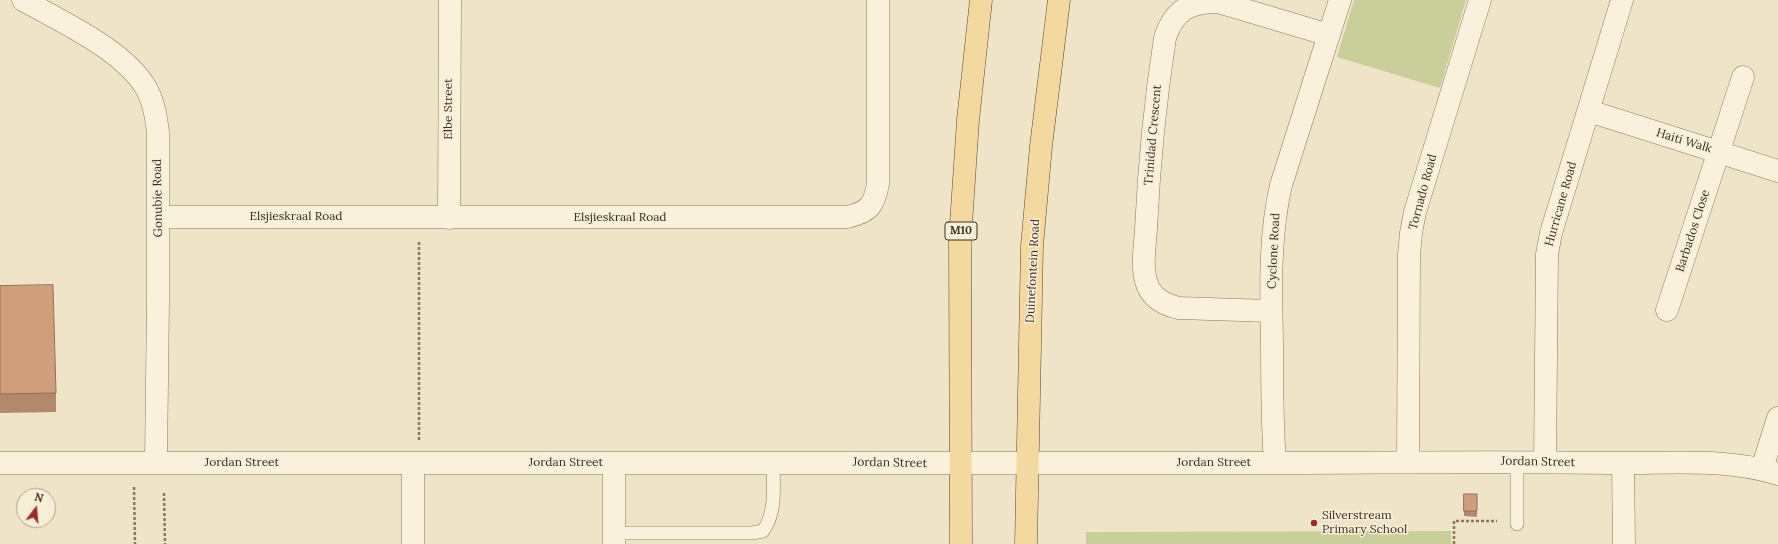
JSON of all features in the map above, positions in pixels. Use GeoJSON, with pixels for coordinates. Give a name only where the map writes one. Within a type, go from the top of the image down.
{"type":"FeatureCollection","features":[{"type":"Feature","properties":{"kind":"main road","name":"M10"},"geometry":{"type":"LineString","coordinates":[[961,544],[960,239],[968,120],[981,0]]}},
{"type":"Feature","properties":{"kind":"main road","name":"Duinefontein Road"},"geometry":{"type":"LineString","coordinates":[[1026,544],[1032,246],[1041,146],[1059,0]]}},
{"type":"Feature","properties":{"kind":"street","name":"Gonubie Road"},"geometry":{"type":"LineString","coordinates":[[23,0],[97,42],[118,57],[135,72],[147,89],[155,110],[158,132],[156,462]]}},
{"type":"Feature","properties":{"kind":"street","name":"Elbe Street"},"geometry":{"type":"LineString","coordinates":[[449,218],[450,0]]}},
{"type":"Feature","properties":{"kind":"street","name":"Elsjieskraal Road"},"geometry":{"type":"LineString","coordinates":[[158,217],[847,217],[861,214],[871,206],[876,195],[878,184],[878,0]]}},
{"type":"Feature","properties":{"kind":"street","name":"Cyclone Road"},"geometry":{"type":"LineString","coordinates":[[1275,463],[1273,437],[1271,311],[1272,258],[1276,209],[1281,185],[1340,0]]}},
{"type":"Feature","properties":{"kind":"street","name":"Tornado Road"},"geometry":{"type":"LineString","coordinates":[[1408,462],[1409,255],[1411,233],[1415,212],[1480,0]]}},
{"type":"Feature","properties":{"kind":"street","name":"Hurricane Road"},"geometry":{"type":"LineString","coordinates":[[1545,462],[1547,254],[1622,0]]}},
{"type":"Feature","properties":{"kind":"street","name":"Trinidad Crescent"},"geometry":{"type":"LineString","coordinates":[[1271,311],[1179,308],[1166,305],[1155,297],[1147,285],[1144,271],[1147,211],[1153,130],[1165,38],[1169,25],[1177,14],[1187,7],[1204,2],[1218,2],[1329,34]]}},
{"type":"Feature","properties":{"kind":"street","name":"Barbados Close"},"geometry":{"type":"LineString","coordinates":[[1667,310],[1743,77]]}},
{"type":"Feature","properties":{"kind":"street","name":"Haiti Walk"},"geometry":{"type":"LineString","coordinates":[[1589,111],[1778,171]]}},
{"type":"Feature","properties":{"kind":"street"},"geometry":{"type":"LineString","coordinates":[[1770,472],[1778,418]]}},
{"type":"Feature","properties":{"kind":"street","name":"Jordan Street"},"geometry":{"type":"LineString","coordinates":[[0,463],[156,462],[415,455],[614,463],[1706,463],[1731,464],[1770,472]]}},
{"type":"Feature","properties":{"kind":"street"},"geometry":{"type":"LineString","coordinates":[[413,544],[415,455]]}},
{"type":"Feature","properties":{"kind":"street"},"geometry":{"type":"LineString","coordinates":[[614,463],[614,539]]}},
{"type":"Feature","properties":{"kind":"street"},"geometry":{"type":"LineString","coordinates":[[1623,463],[1624,544]]}},
{"type":"Feature","properties":{"kind":"lane"},"geometry":{"type":"LineString","coordinates":[[614,539],[752,533],[764,531],[769,523],[771,512],[773,462]]}},
{"type":"Feature","properties":{"kind":"lane"},"geometry":{"type":"LineString","coordinates":[[1516,462],[1517,522]]}},
{"type":"Feature","properties":{"kind":"path"},"geometry":{"type":"LineString","coordinates":[[415,455],[419,240]]}},
{"type":"Feature","properties":{"kind":"path"},"geometry":{"type":"LineString","coordinates":[[134,480],[135,544]]}},
{"type":"Feature","properties":{"kind":"path"},"geometry":{"type":"LineString","coordinates":[[164,493],[165,544]]}},
{"type":"Feature","properties":{"kind":"path"},"geometry":{"type":"LineString","coordinates":[[1454,544],[1454,522],[1517,522]]}},
{"type":"Feature","properties":{"kind":"green space"},"geometry":{"type":"Polygon","coordinates":[[[1354,0],[1466,0],[1440,88],[1337,57],[1354,0]]]}},
{"type":"Feature","properties":{"kind":"green space"},"geometry":{"type":"Polygon","coordinates":[[[1451,531],[1451,544],[1086,544],[1086,532],[1451,531]]]}},
{"type":"Feature","properties":{"kind":"building"},"geometry":{"type":"Polygon","coordinates":[[[53,285],[56,393],[0,394],[0,286],[53,285]]]}},
{"type":"Feature","properties":{"kind":"building"},"geometry":{"type":"Polygon","coordinates":[[[1464,494],[1477,494],[1477,511],[1464,511],[1464,494]]]}},
{"type":"Feature","properties":{"kind":"place","name":"Silverstream Primary School"},"geometry":{"type":"Point","coordinates":[1314,523]}}]}
